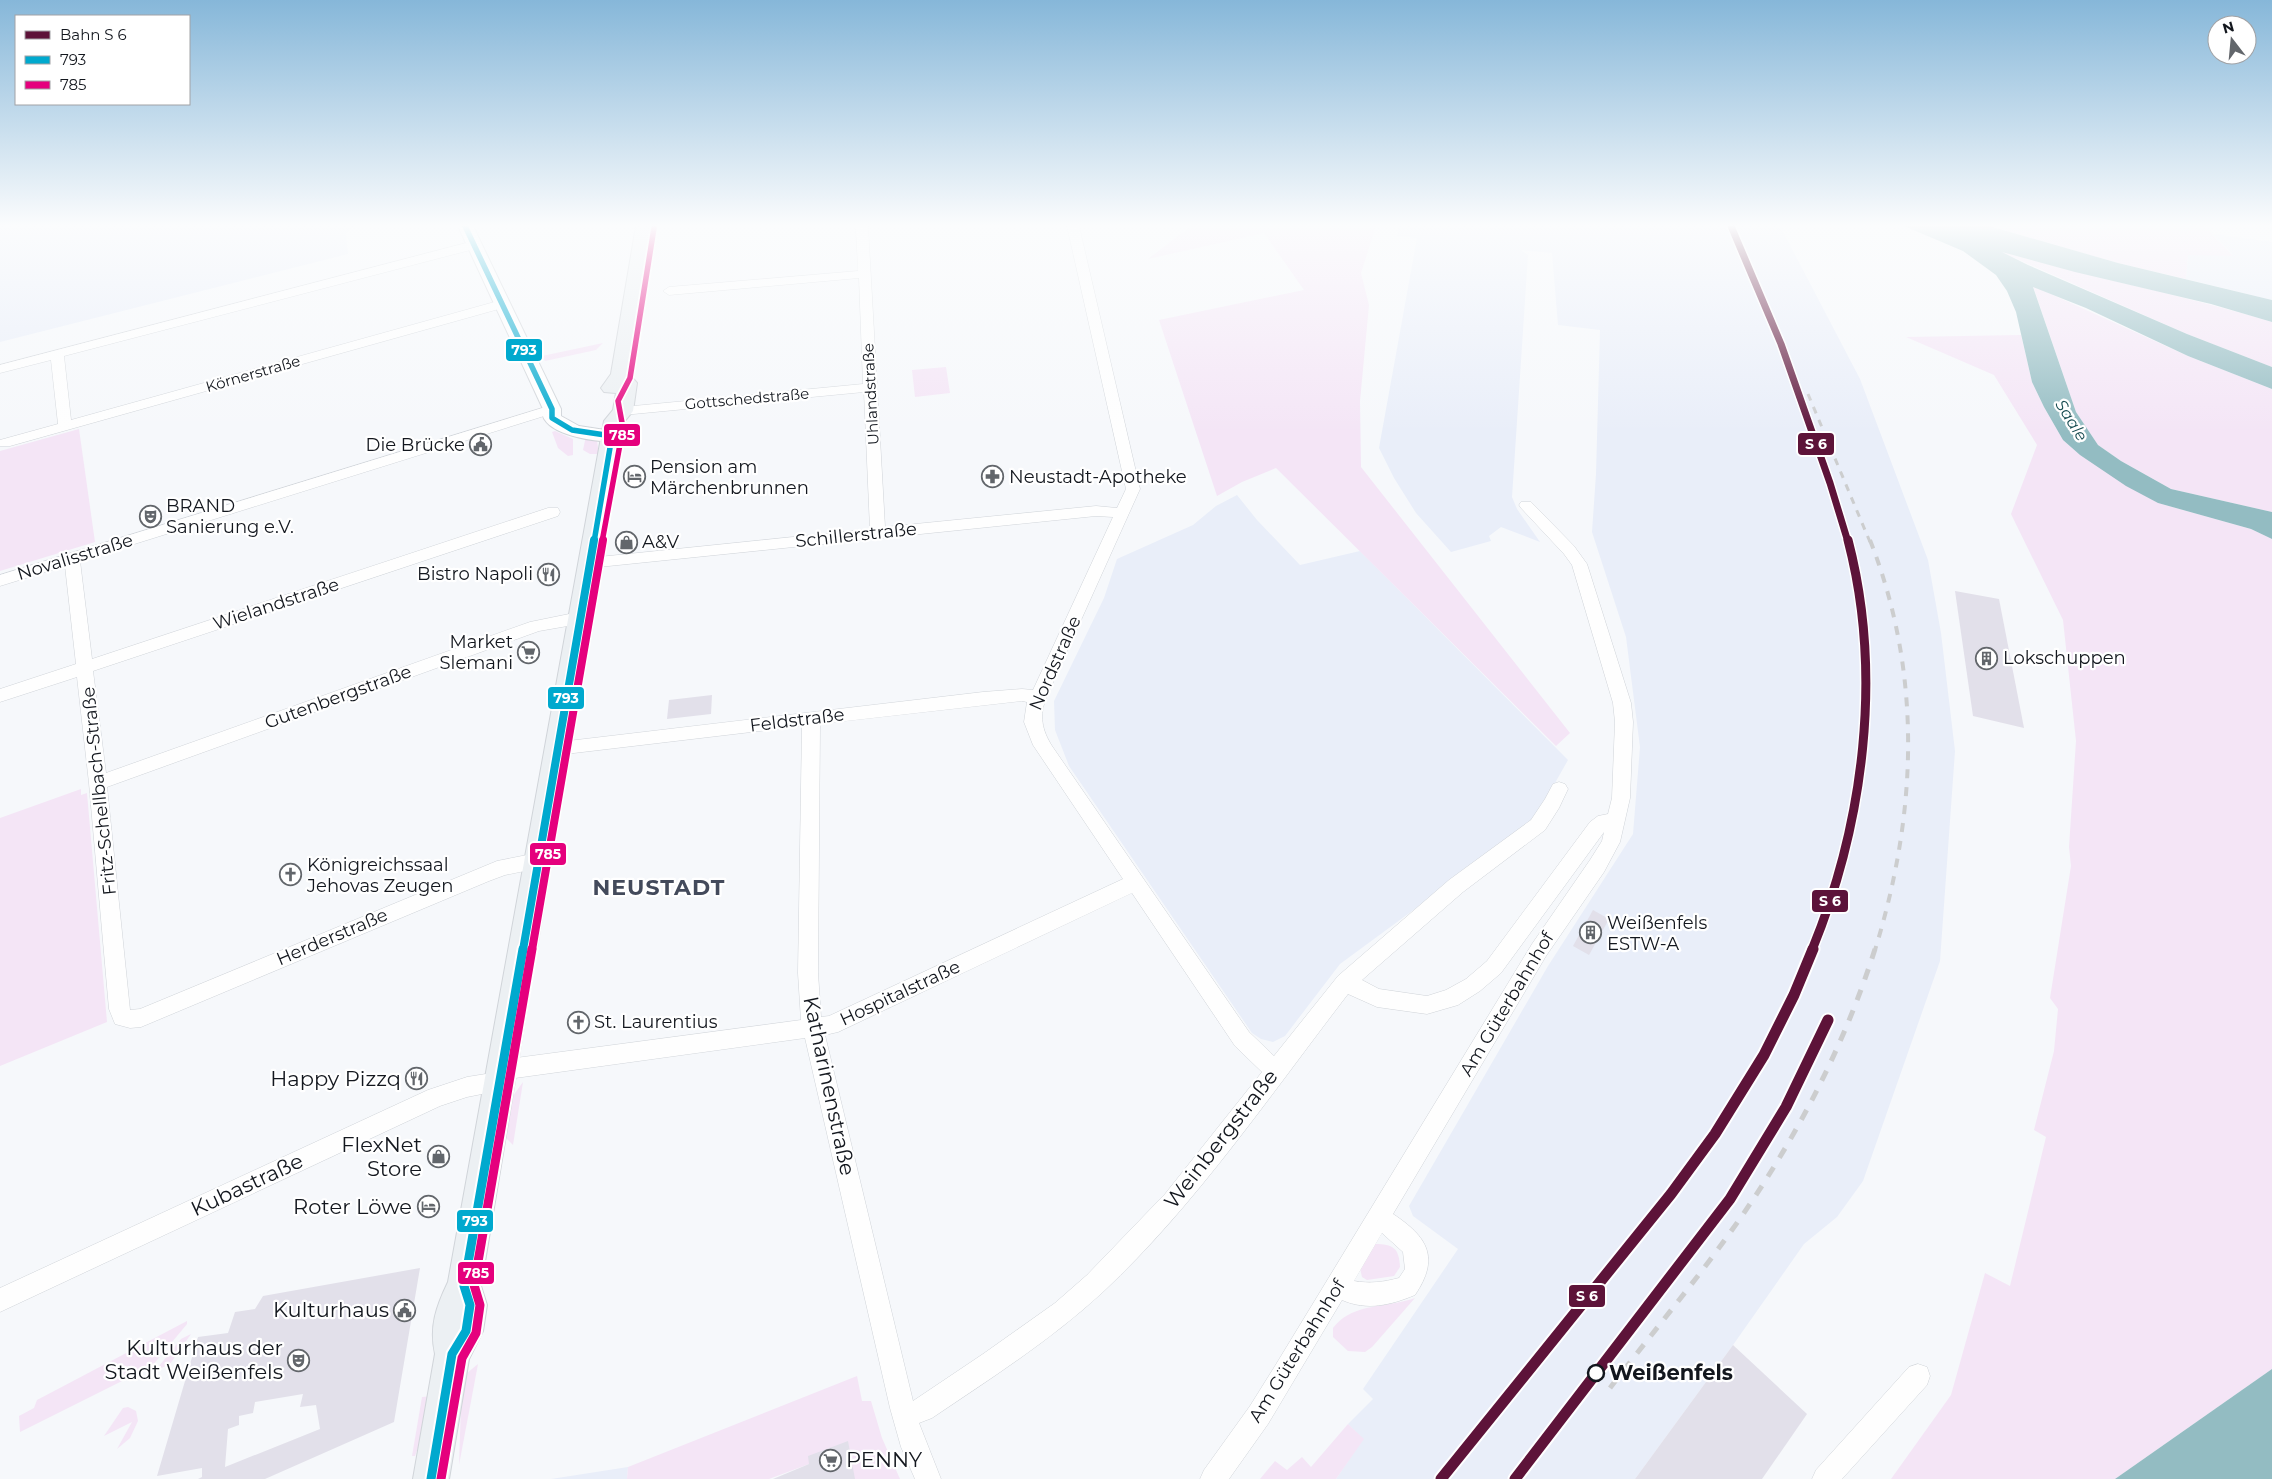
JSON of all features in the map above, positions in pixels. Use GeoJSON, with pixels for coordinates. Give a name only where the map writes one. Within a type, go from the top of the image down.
{"type":"FeatureCollection","features":[{"type":"Feature","properties":{"kind":"main road"},"geometry":{"type":"LineString","coordinates":[[431,1479],[452,1354],[466,1331],[470,1306],[464,1286],[579,618],[616,423],[627,383],[620,376],[633,295]]}},
{"type":"Feature","properties":{"kind":"street"},"geometry":{"type":"LineString","coordinates":[[0,369],[283,295]]}},
{"type":"Feature","properties":{"kind":"street"},"geometry":{"type":"LineString","coordinates":[[498,295],[552,409],[552,418],[566,429],[616,423]]}},
{"type":"Feature","properties":{"kind":"street","name":"Uhlandstraße"},"geometry":{"type":"LineString","coordinates":[[866,295],[878,533]]}},
{"type":"Feature","properties":{"kind":"street","name":"Nordstraße"},"geometry":{"type":"LineString","coordinates":[[1089,295],[1133,483],[1132,494],[1048,678],[1037,697],[1032,717],[1041,744],[1247,1046],[1276,1070]]}},
{"type":"Feature","properties":{"kind":"street","name":"Körnerstraße"},"geometry":{"type":"LineString","coordinates":[[4,443],[502,304]]}},
{"type":"Feature","properties":{"kind":"street"},"geometry":{"type":"LineString","coordinates":[[57,354],[65,426]]}},
{"type":"Feature","properties":{"kind":"street","name":"Gottschedstraße"},"geometry":{"type":"LineString","coordinates":[[616,423],[871,387]]}},
{"type":"Feature","properties":{"kind":"street","name":"Novalisstraße"},"geometry":{"type":"LineString","coordinates":[[0,581],[552,409]]}},
{"type":"Feature","properties":{"kind":"street","name":"Am Güterbahnhof"},"geometry":{"type":"LineString","coordinates":[[1213,1479],[1259,1415],[1538,950],[1604,856],[1611,842],[1621,798],[1624,722],[1616,679],[1579,564],[1570,550],[1526,505]]}},
{"type":"Feature","properties":{"kind":"street","name":"Schillerstraße"},"geometry":{"type":"LineString","coordinates":[[589,563],[1096,511],[1124,513]]}},
{"type":"Feature","properties":{"kind":"street","name":"Wielandstraße"},"geometry":{"type":"LineString","coordinates":[[0,696],[553,512]]}},
{"type":"Feature","properties":{"kind":"street","name":"Fritz-Schellbach-Straße"},"geometry":{"type":"LineString","coordinates":[[72,558],[86,666],[119,1009],[122,1016],[130,1019]]}},
{"type":"Feature","properties":{"kind":"street","name":"Gutenbergstraße"},"geometry":{"type":"LineString","coordinates":[[98,783],[536,626],[554,621],[579,618]]}},
{"type":"Feature","properties":{"kind":"street","name":"Feldstraße"},"geometry":{"type":"LineString","coordinates":[[557,748],[983,698],[1022,695],[1037,697]]}},
{"type":"Feature","properties":{"kind":"street","name":"Katharinenstraße"},"geometry":{"type":"LineString","coordinates":[[811,718],[808,979],[812,1028],[905,1418]]}},
{"type":"Feature","properties":{"kind":"street","name":"Weinbergstraße"},"geometry":{"type":"LineString","coordinates":[[905,1418],[923,1409],[992,1363],[1080,1298],[1173,1202],[1345,982],[1456,886],[1538,825],[1553,803],[1559,789]]}},
{"type":"Feature","properties":{"kind":"street"},"geometry":{"type":"LineString","coordinates":[[1345,982],[1377,998],[1427,1005],[1451,998],[1472,985],[1494,967],[1596,827],[1605,821],[1617,822]]}},
{"type":"Feature","properties":{"kind":"street","name":"Herderstraße"},"geometry":{"type":"LineString","coordinates":[[130,1019],[140,1018],[498,869],[537,861]]}},
{"type":"Feature","properties":{"kind":"street","name":"Hospitalstraße"},"geometry":{"type":"LineString","coordinates":[[500,1076],[812,1028],[838,1022],[1136,882]]}},
{"type":"Feature","properties":{"kind":"street","name":"Kubastraße"},"geometry":{"type":"LineString","coordinates":[[0,1300],[436,1097],[500,1076]]}},
{"type":"Feature","properties":{"kind":"street"},"geometry":{"type":"LineString","coordinates":[[1337,1286],[1354,1294],[1386,1294],[1407,1287],[1417,1270],[1415,1248],[1408,1238],[1378,1217]]}},
{"type":"Feature","properties":{"kind":"street"},"geometry":{"type":"LineString","coordinates":[[1825,1479],[1918,1376]]}},
{"type":"Feature","properties":{"kind":"street"},"geometry":{"type":"LineString","coordinates":[[905,1418],[928,1479]]}},
{"type":"Feature","properties":{"kind":"shaded area"},"geometry":{"type":"Polygon","coordinates":[[[0,295],[186,295],[0,342],[0,295]]]}},
{"type":"Feature","properties":{"kind":"shaded area"},"geometry":{"type":"Polygon","coordinates":[[[1280,295],[1367,295],[1369,305],[1360,401],[1361,467],[1570,733],[1556,746],[1276,468],[1242,482],[1217,496],[1159,320],[1280,295]]]}},
{"type":"Feature","properties":{"kind":"shaded area"},"geometry":{"type":"Polygon","coordinates":[[[1407,295],[1525,295],[1512,497],[1517,509],[1540,542],[1501,527],[1489,536],[1491,541],[1451,552],[1416,513],[1394,478],[1379,448],[1407,295]]]}},
{"type":"Feature","properties":{"kind":"shaded area"},"geometry":{"type":"Polygon","coordinates":[[[1556,295],[1816,295],[1860,379],[1928,560],[1941,633],[1955,751],[1940,961],[1863,1181],[1837,1217],[1804,1244],[1635,1479],[1336,1479],[1363,1439],[1348,1424],[1373,1399],[1363,1389],[1458,1249],[1413,1216],[1409,1206],[1548,966],[1633,834],[1640,747],[1626,637],[1592,532],[1596,474],[1600,330],[1558,325],[1556,295]]]}},
{"type":"Feature","properties":{"kind":"shaded area"},"geometry":{"type":"Polygon","coordinates":[[[2036,295],[2053,295],[2188,356],[2272,389],[2272,512],[2171,489],[2121,461],[2098,445],[2076,412],[2036,295]]]}},
{"type":"Feature","properties":{"kind":"shaded area"},"geometry":{"type":"Polygon","coordinates":[[[2099,295],[2172,295],[2272,322],[2272,367],[2187,334],[2099,295]]]}},
{"type":"Feature","properties":{"kind":"shaded area"},"geometry":{"type":"Polygon","coordinates":[[[2252,295],[2272,295],[2272,300],[2252,295]]]}},
{"type":"Feature","properties":{"kind":"shaded area"},"geometry":{"type":"Polygon","coordinates":[[[2021,335],[2032,382],[2044,407],[2063,440],[2080,455],[2158,503],[2251,529],[2272,539],[2272,1369],[2115,1479],[1891,1479],[1951,1395],[1985,1273],[2010,1286],[2046,1137],[2034,1130],[2054,1051],[2058,1009],[2050,998],[2071,866],[2069,847],[2076,741],[2063,620],[2011,514],[2037,445],[1994,375],[1906,337],[2021,335]]]}},
{"type":"Feature","properties":{"kind":"shaded area"},"geometry":{"type":"Polygon","coordinates":[[[603,343],[596,350],[545,361],[542,356],[603,343]]]}},
{"type":"Feature","properties":{"kind":"shaded area"},"geometry":{"type":"Polygon","coordinates":[[[946,367],[950,393],[915,397],[912,370],[946,367]]]}},
{"type":"Feature","properties":{"kind":"shaded area"},"geometry":{"type":"Polygon","coordinates":[[[79,429],[95,542],[0,571],[0,451],[79,429]]]}},
{"type":"Feature","properties":{"kind":"shaded area"},"geometry":{"type":"Polygon","coordinates":[[[555,431],[573,439],[573,455],[568,456],[558,448],[552,432],[555,431]]]}},
{"type":"Feature","properties":{"kind":"shaded area"},"geometry":{"type":"Polygon","coordinates":[[[586,436],[597,441],[599,454],[590,454],[583,450],[586,436]]]}},
{"type":"Feature","properties":{"kind":"shaded area"},"geometry":{"type":"Polygon","coordinates":[[[1237,495],[1257,520],[1300,565],[1360,551],[1568,760],[1533,822],[1340,964],[1285,1036],[1273,1042],[1261,1039],[1252,1033],[1069,766],[1055,730],[1054,701],[1104,598],[1117,559],[1193,525],[1216,506],[1237,495]]]}},
{"type":"Feature","properties":{"kind":"shaded area"},"geometry":{"type":"Polygon","coordinates":[[[81,789],[81,795],[87,793],[107,1022],[0,1066],[0,818],[81,789]]]}},
{"type":"Feature","properties":{"kind":"shaded area"},"geometry":{"type":"Polygon","coordinates":[[[523,1082],[513,1145],[504,1136],[510,1100],[523,1082]]]}},
{"type":"Feature","properties":{"kind":"shaded area"},"geometry":{"type":"Polygon","coordinates":[[[1375,1244],[1391,1246],[1396,1251],[1400,1267],[1394,1276],[1367,1280],[1362,1277],[1360,1268],[1375,1244]]]}},
{"type":"Feature","properties":{"kind":"shaded area"},"geometry":{"type":"Polygon","coordinates":[[[1415,1298],[1372,1347],[1365,1352],[1348,1351],[1333,1337],[1333,1328],[1348,1315],[1356,1311],[1415,1298]]]}},
{"type":"Feature","properties":{"kind":"shaded area"},"geometry":{"type":"Polygon","coordinates":[[[187,1321],[187,1324],[152,1366],[20,1432],[19,1416],[34,1408],[37,1400],[187,1321]]]}},
{"type":"Feature","properties":{"kind":"shaded area"},"geometry":{"type":"Polygon","coordinates":[[[191,1334],[170,1364],[155,1371],[181,1339],[191,1334]]]}},
{"type":"Feature","properties":{"kind":"shaded area"},"geometry":{"type":"Polygon","coordinates":[[[478,1364],[459,1465],[461,1404],[466,1374],[478,1364]]]}},
{"type":"Feature","properties":{"kind":"shaded area"},"geometry":{"type":"Polygon","coordinates":[[[857,1376],[862,1401],[871,1401],[882,1438],[900,1479],[855,1479],[809,1464],[769,1479],[627,1479],[628,1467],[857,1376]]]}},
{"type":"Feature","properties":{"kind":"shaded area"},"geometry":{"type":"Polygon","coordinates":[[[433,1396],[430,1414],[415,1456],[412,1456],[422,1397],[433,1396]]]}},
{"type":"Feature","properties":{"kind":"shaded area"},"geometry":{"type":"Polygon","coordinates":[[[128,1407],[136,1411],[138,1421],[130,1438],[117,1449],[132,1422],[104,1436],[123,1408],[128,1407]]]}},
{"type":"Feature","properties":{"kind":"shaded area"},"geometry":{"type":"Polygon","coordinates":[[[1348,1424],[1364,1439],[1336,1479],[1260,1479],[1275,1461],[1287,1470],[1302,1457],[1311,1467],[1348,1424]]]}},
{"type":"Feature","properties":{"kind":"shaded area"},"geometry":{"type":"Polygon","coordinates":[[[628,1467],[627,1479],[551,1479],[628,1467]]]}},
{"type":"Feature","properties":{"kind":"water","name":"Saale"},"geometry":{"type":"Polygon","coordinates":[[[2009,295],[2036,295],[2076,412],[2098,445],[2121,461],[2171,489],[2272,512],[2272,539],[2251,529],[2158,503],[2126,486],[2080,455],[2063,440],[2032,382],[2016,312],[2009,295]]]}},
{"type":"Feature","properties":{"kind":"water","name":"Saale"},"geometry":{"type":"Polygon","coordinates":[[[2053,295],[2097,295],[2187,334],[2272,367],[2272,389],[2188,356],[2086,308],[2053,295]]]}},
{"type":"Feature","properties":{"kind":"water","name":"Saale"},"geometry":{"type":"Polygon","coordinates":[[[2173,295],[2251,295],[2272,300],[2272,322],[2173,295]]]}},
{"type":"Feature","properties":{"kind":"water"},"geometry":{"type":"Polygon","coordinates":[[[2272,1369],[2272,1479],[2115,1479],[2272,1369]]]}},
{"type":"Feature","properties":{"kind":"building","name":"Lokschuppen"},"geometry":{"type":"Polygon","coordinates":[[[1955,591],[1999,599],[2024,728],[1973,716],[1955,591]]]}},
{"type":"Feature","properties":{"kind":"building"},"geometry":{"type":"Polygon","coordinates":[[[712,695],[711,714],[667,719],[669,700],[712,695]]]}},
{"type":"Feature","properties":{"kind":"building","name":"Weißenfels ESTW-A"},"geometry":{"type":"Polygon","coordinates":[[[1593,910],[1609,919],[1589,955],[1573,946],[1593,910]]]}},
{"type":"Feature","properties":{"kind":"building","name":"Kulturhaus der Stadt Weißenfels"},"geometry":{"type":"Polygon","coordinates":[[[420,1268],[394,1422],[265,1479],[198,1479],[202,1477],[202,1468],[157,1476],[198,1337],[228,1333],[235,1312],[255,1309],[263,1296],[420,1268]],[[303,1394],[255,1402],[253,1413],[239,1416],[239,1425],[228,1429],[225,1467],[320,1429],[316,1405],[300,1407],[303,1394]]]}},
{"type":"Feature","properties":{"kind":"building"},"geometry":{"type":"Polygon","coordinates":[[[1733,1345],[1807,1414],[1762,1479],[1635,1479],[1733,1345]]]}},
{"type":"Feature","properties":{"kind":"building","name":"PENNY"},"geometry":{"type":"Polygon","coordinates":[[[848,1441],[855,1479],[773,1479],[809,1464],[808,1456],[848,1441]]]}},
{"type":"Feature","properties":{"kind":"railway"},"geometry":{"type":"LineString","coordinates":[[1808,394],[1870,542]]}},
{"type":"Feature","properties":{"kind":"railway"},"geometry":{"type":"LineString","coordinates":[[1870,540],[1887,591],[1899,642],[1906,693],[1908,745],[1906,796],[1899,848],[1889,899],[1875,950]]}},
{"type":"Feature","properties":{"kind":"railway"},"geometry":{"type":"LineString","coordinates":[[1610,1388],[1729,1235],[1782,1154],[1828,1069],[1865,980],[1875,949]]}},
{"type":"Feature","properties":{"kind":"transit line","name":"793"},"geometry":{"type":"LineString","coordinates":[[498,295],[552,409],[552,418],[572,430],[612,436]]}},
{"type":"Feature","properties":{"kind":"transit line","name":"785"},"geometry":{"type":"LineString","coordinates":[[441,1479],[462,1358],[476,1333],[480,1305],[474,1285],[621,442],[623,422],[618,401],[630,378],[643,295]]}},
{"type":"Feature","properties":{"kind":"transit line"},"geometry":{"type":"LineString","coordinates":[[1441,1479],[1671,1194],[1729,1114],[1764,1055],[1794,995],[1820,932],[1840,867],[1855,802],[1864,735],[1866,667],[1860,599],[1851,552],[1830,483],[1761,295]]}},
{"type":"Feature","properties":{"kind":"transit line","name":"793"},"geometry":{"type":"LineString","coordinates":[[431,1479],[452,1354],[466,1331],[470,1305],[464,1286],[612,436]]}},
{"type":"Feature","properties":{"kind":"transit line"},"geometry":{"type":"LineString","coordinates":[[1515,1479],[1730,1199],[1786,1107],[1828,1020]]}},
{"type":"Feature","properties":{"kind":"place","name":"Die Brücke"},"geometry":{"type":"Point","coordinates":[481,445]}},
{"type":"Feature","properties":{"kind":"place","name":"Pension am Märchenbrunnen"},"geometry":{"type":"Point","coordinates":[634,477]}},
{"type":"Feature","properties":{"kind":"place","name":"Neustadt-Apotheke"},"geometry":{"type":"Point","coordinates":[993,477]}},
{"type":"Feature","properties":{"kind":"place","name":"BRAND Sanierung e.V."},"geometry":{"type":"Point","coordinates":[150,516]}},
{"type":"Feature","properties":{"kind":"place","name":"A&V"},"geometry":{"type":"Point","coordinates":[626,542]}},
{"type":"Feature","properties":{"kind":"place","name":"Bistro Napoli"},"geometry":{"type":"Point","coordinates":[549,574]}},
{"type":"Feature","properties":{"kind":"place","name":"Market Slemani"},"geometry":{"type":"Point","coordinates":[529,652]}},
{"type":"Feature","properties":{"kind":"place","name":"Lokschuppen"},"geometry":{"type":"Point","coordinates":[1987,658]}},
{"type":"Feature","properties":{"kind":"place","name":"Königreichssaal Jehovas Zeugen"},"geometry":{"type":"Point","coordinates":[291,875]}},
{"type":"Feature","properties":{"kind":"place","name":"Weißenfels ESTW-A"},"geometry":{"type":"Point","coordinates":[1591,933]}},
{"type":"Feature","properties":{"kind":"place","name":"St. Laurentius"},"geometry":{"type":"Point","coordinates":[578,1022]}},
{"type":"Feature","properties":{"kind":"place","name":"Happy Pizzq"},"geometry":{"type":"Point","coordinates":[417,1079]}},
{"type":"Feature","properties":{"kind":"place","name":"FlexNet Store"},"geometry":{"type":"Point","coordinates":[438,1157]}},
{"type":"Feature","properties":{"kind":"place","name":"Roter Löwe"},"geometry":{"type":"Point","coordinates":[428,1207]}},
{"type":"Feature","properties":{"kind":"place","name":"Kulturhaus"},"geometry":{"type":"Point","coordinates":[405,1310]}},
{"type":"Feature","properties":{"kind":"place","name":"Kulturhaus der Stadt Weißenfels"},"geometry":{"type":"Point","coordinates":[299,1360]}},
{"type":"Feature","properties":{"kind":"place","name":"Weißenfels"},"geometry":{"type":"Point","coordinates":[1596,1373]}},
{"type":"Feature","properties":{"kind":"place","name":"PENNY"},"geometry":{"type":"Point","coordinates":[830,1460]}},
{"type":"Feature","properties":{"kind":"district","name":"NEUSTADT"},"geometry":{"type":"Point","coordinates":[659,887]}}]}
